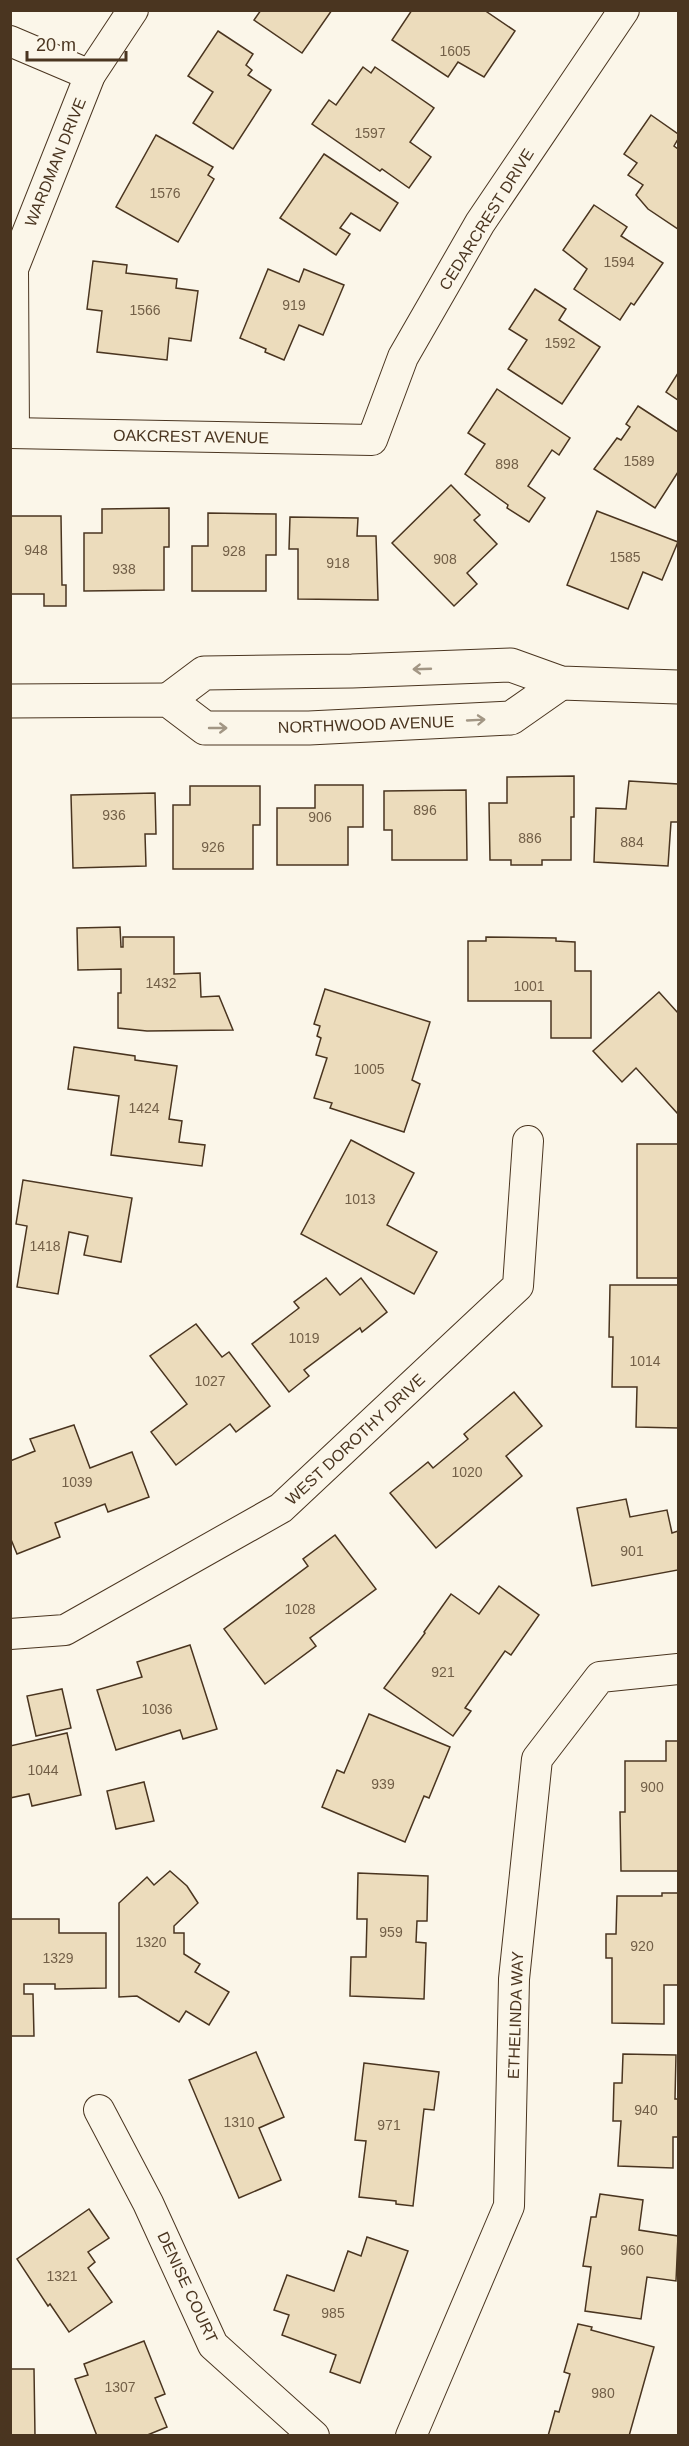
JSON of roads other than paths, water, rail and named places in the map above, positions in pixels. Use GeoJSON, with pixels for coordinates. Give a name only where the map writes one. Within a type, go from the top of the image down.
{"type":"FeatureCollection","features":[{"type":"Feature","properties":{"kind":"street","name":"WARDMAN DRIVE"},"geometry":{"type":"LineString","coordinates":[[12,433],[13,269],[90,75],[133,10]]}},
{"type":"Feature","properties":{"kind":"street","name":"CEDARCREST DRIVE"},"geometry":{"type":"LineString","coordinates":[[372,440],[403,357],[480,223],[624,10]]}},
{"type":"Feature","properties":{"kind":"street"},"geometry":{"type":"LineString","coordinates":[[10,40],[90,75]]}},
{"type":"Feature","properties":{"kind":"street","name":"OAKCREST AVENUE"},"geometry":{"type":"LineString","coordinates":[[12,433],[372,440]]}},
{"type":"Feature","properties":{"kind":"street"},"geometry":{"type":"LineString","coordinates":[[10,701],[168,700],[204,673],[352,671],[511,665],[561,683],[678,687]]}},
{"type":"Feature","properties":{"kind":"street","name":"NORTHWOOD AVENUE"},"geometry":{"type":"LineString","coordinates":[[168,700],[204,728],[309,728],[511,718],[561,683]]}},
{"type":"Feature","properties":{"kind":"street","name":"WEST DOROTHY DRIVE"},"geometry":{"type":"LineString","coordinates":[[10,1634],[65,1630],[281,1508],[518,1286],[528,1141]]}},
{"type":"Feature","properties":{"kind":"street","name":"ETHELINDA WAY"},"geometry":{"type":"LineString","coordinates":[[411,2436],[509,2206],[514,1979],[537,1759],[600,1677],[678,1669]]}},
{"type":"Feature","properties":{"kind":"street","name":"DENISE COURT"},"geometry":{"type":"LineString","coordinates":[[99,2110],[148,2203],[213,2345],[314,2436]]}}]}
